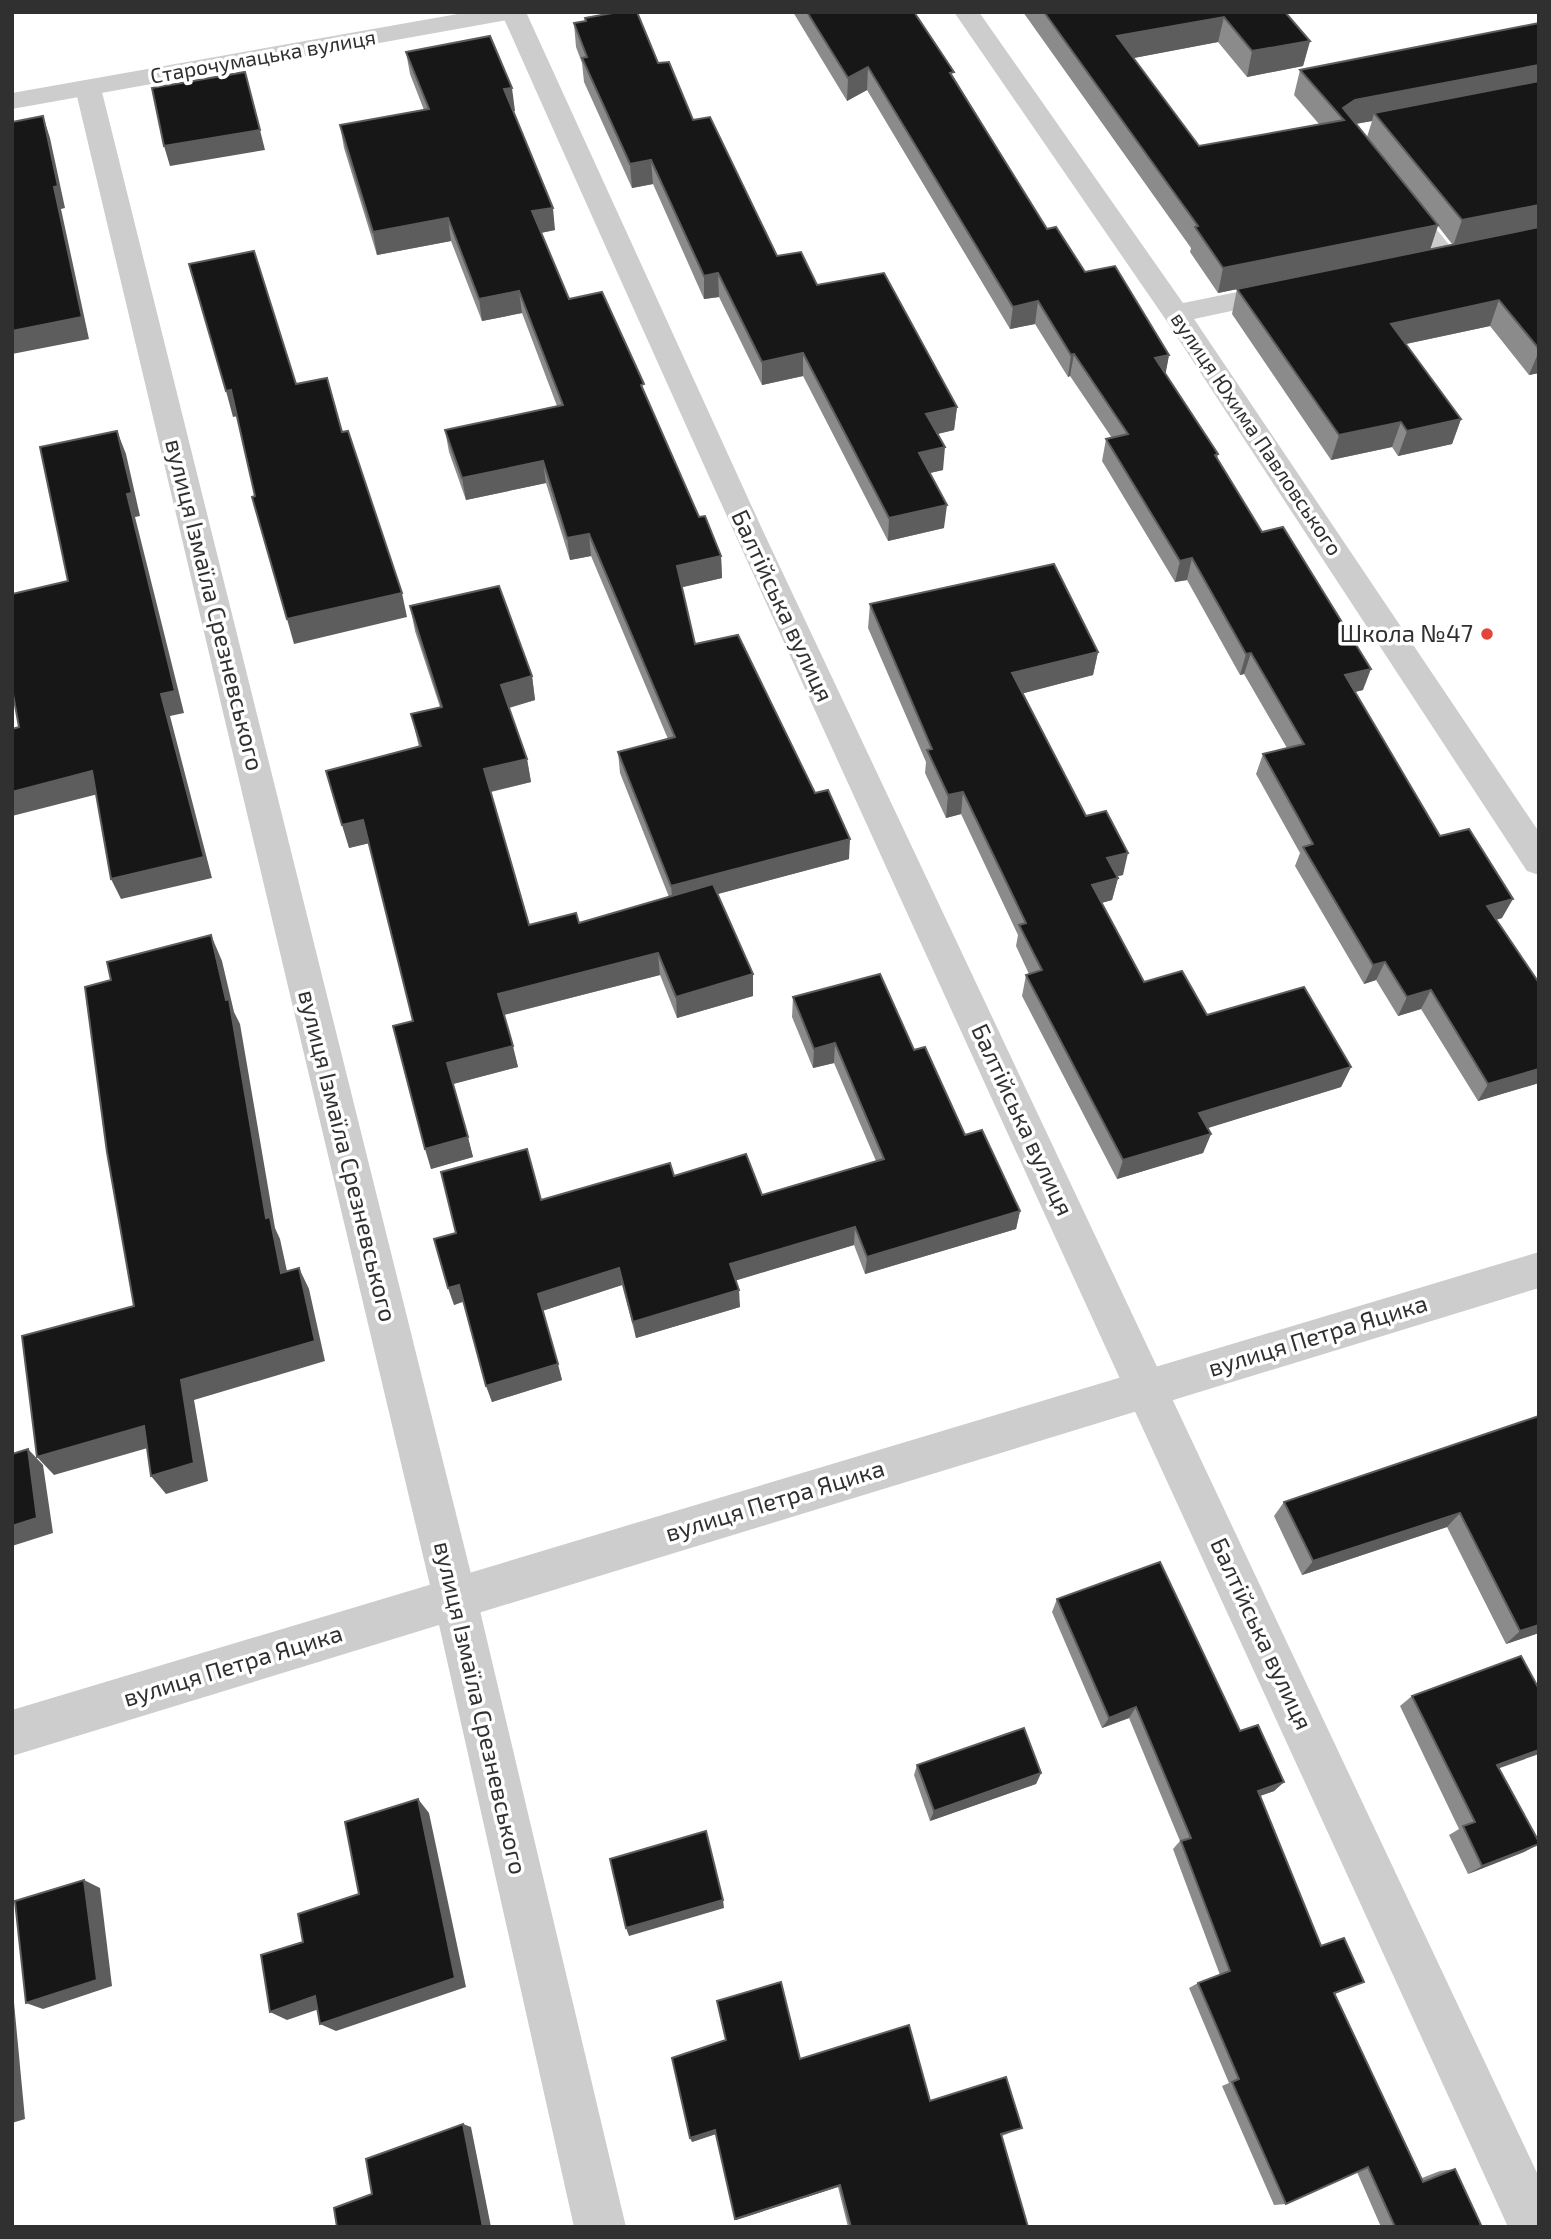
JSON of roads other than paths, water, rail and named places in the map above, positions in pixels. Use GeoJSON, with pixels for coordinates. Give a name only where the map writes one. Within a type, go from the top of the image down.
{"type":"FeatureCollection","features":[{"type":"Feature","properties":{"kind":"street","name":"Старочумацька вулиця"},"geometry":{"type":"LineString","coordinates":[[12,101],[513,12]]}},
{"type":"Feature","properties":{"kind":"street","name":"Балтійська вулиця"},"geometry":{"type":"LineString","coordinates":[[513,12],[752,543],[1147,1387],[1535,2227]]}},
{"type":"Feature","properties":{"kind":"street","name":"вулиця Юхима Павловського"},"geometry":{"type":"LineString","coordinates":[[966,12],[1176,314],[1539,861]]}},
{"type":"Feature","properties":{"kind":"street","name":"вулиця Ізмаїла Срезневського"},"geometry":{"type":"LineString","coordinates":[[88,88],[454,1598],[600,2227]]}},
{"type":"Feature","properties":{"kind":"street"},"geometry":{"type":"LineString","coordinates":[[1176,314],[1312,286]]}},
{"type":"Feature","properties":{"kind":"street","name":"вулиця Петра Яцика"},"geometry":{"type":"LineString","coordinates":[[12,1733],[1539,1270]]}},
{"type":"Feature","properties":{"kind":"lane"},"geometry":{"type":"LineString","coordinates":[[1399,196],[1448,257]]}},
{"type":"Feature","properties":{"kind":"place","name":"Школа №47"},"geometry":{"type":"Point","coordinates":[1487,634]}}]}
